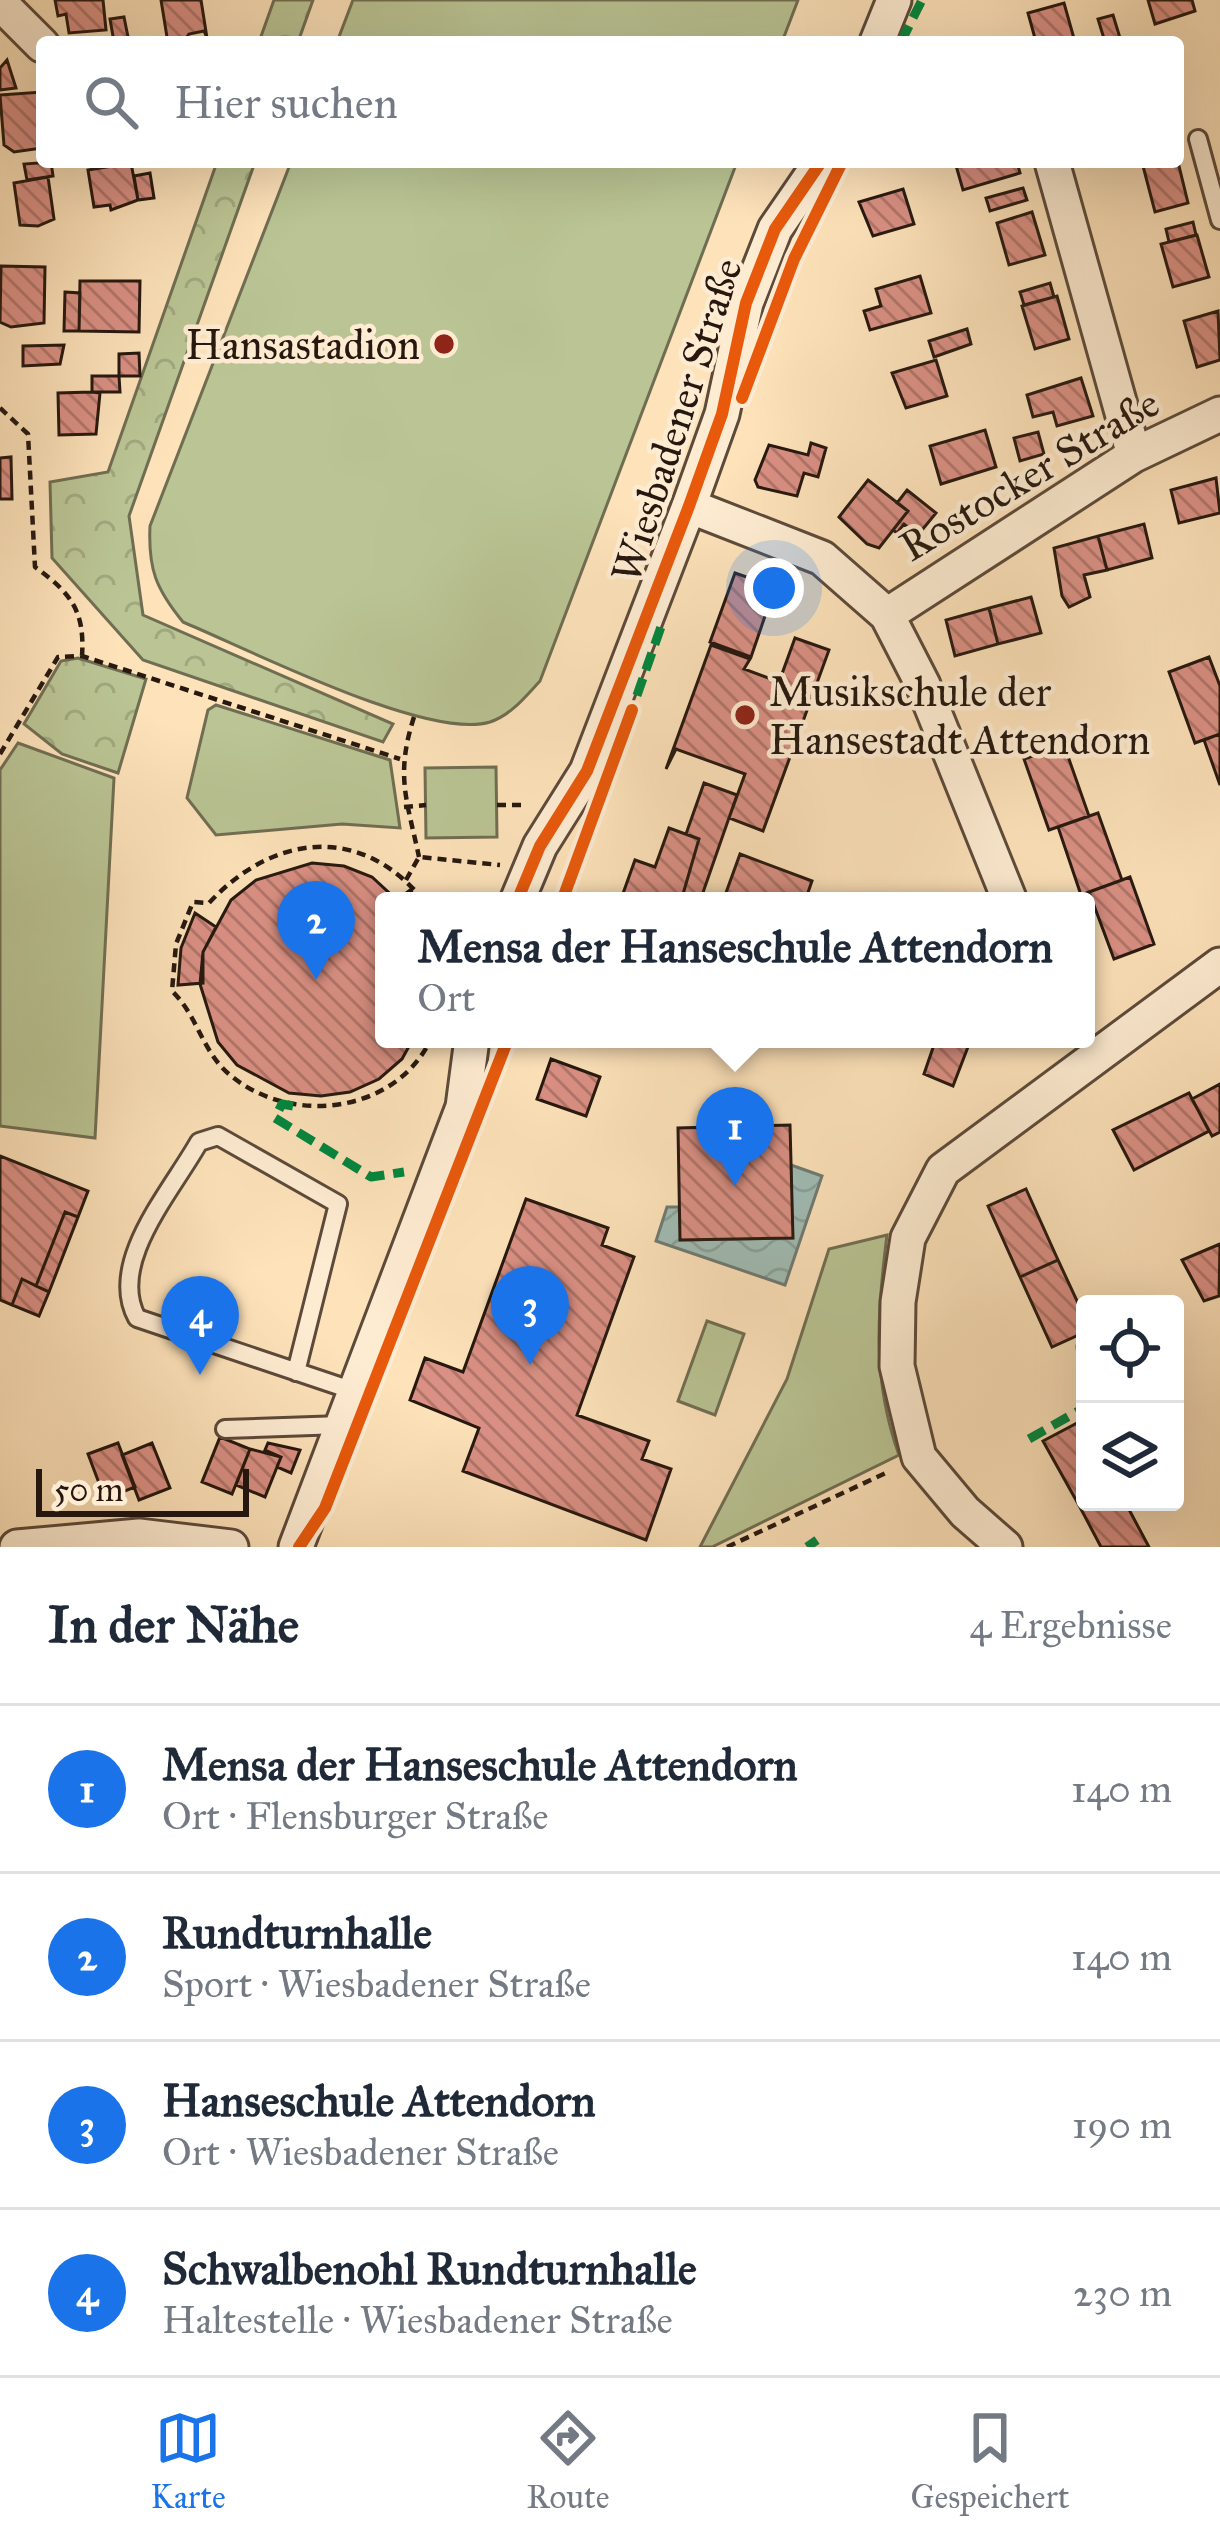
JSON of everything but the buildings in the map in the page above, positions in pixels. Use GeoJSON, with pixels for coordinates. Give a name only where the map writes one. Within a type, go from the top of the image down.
{"type":"FeatureCollection","features":[{"type":"Feature","properties":{"kind":"street"},"geometry":{"type":"LineString","coordinates":[[879,36],[894,0]]}},
{"type":"Feature","properties":{"kind":"street"},"geometry":{"type":"LineString","coordinates":[[0,3],[36,39]]}},
{"type":"Feature","properties":{"kind":"street","name":"Wiesbadener Straße"},"geometry":{"type":"LineString","coordinates":[[522,889],[587,771],[689,506],[722,414],[746,303],[775,229],[817,168]]}},
{"type":"Feature","properties":{"kind":"street"},"geometry":{"type":"LineString","coordinates":[[1054,168],[1134,455]]}},
{"type":"Feature","properties":{"kind":"street","name":"Rostocker Straße"},"geometry":{"type":"LineString","coordinates":[[887,615],[1134,455],[1220,414]]}},
{"type":"Feature","properties":{"kind":"street"},"geometry":{"type":"LineString","coordinates":[[689,506],[822,558],[887,615],[922,685],[1006,892]]}},
{"type":"Feature","properties":{"kind":"street"},"geometry":{"type":"LineString","coordinates":[[1095,1039],[1220,965]]}},
{"type":"Feature","properties":{"kind":"street"},"geometry":{"type":"LineString","coordinates":[[296,1547],[463,1107],[471,1048]]}},
{"type":"Feature","properties":{"kind":"street"},"geometry":{"type":"LineString","coordinates":[[1005,1547],[964,1512],[919,1457],[897,1366],[898,1302],[908,1238],[943,1170],[1072,1053]]}},
{"type":"Feature","properties":{"kind":"street"},"geometry":{"type":"LineString","coordinates":[[17,1547],[139,1536],[230,1547]]}},
{"type":"Feature","properties":{"kind":"lane"},"geometry":{"type":"LineString","coordinates":[[1198,139],[1220,220]]}},
{"type":"Feature","properties":{"kind":"lane"},"geometry":{"type":"LineString","coordinates":[[296,1372],[338,1204],[248,1149],[218,1136],[199,1142],[128,1267],[125,1296],[137,1318],[296,1372],[354,1391]]}},
{"type":"Feature","properties":{"kind":"lane"},"geometry":{"type":"LineString","coordinates":[[225,1430],[342,1425]]}},
{"type":"Feature","properties":{"kind":"path"},"geometry":{"type":"LineString","coordinates":[[0,408],[28,434],[34,567],[79,607],[84,623],[82,656]]}},
{"type":"Feature","properties":{"kind":"path"},"geometry":{"type":"LineString","coordinates":[[0,754],[58,657],[82,656],[400,759]]}},
{"type":"Feature","properties":{"kind":"path"},"geometry":{"type":"LineString","coordinates":[[406,880],[418,857],[404,807],[400,759],[414,717]]}},
{"type":"Feature","properties":{"kind":"path"},"geometry":{"type":"LineString","coordinates":[[404,807],[425,805]]}},
{"type":"Feature","properties":{"kind":"path"},"geometry":{"type":"LineString","coordinates":[[416,892],[406,880],[350,850],[305,846],[268,855],[236,873],[209,902],[193,902],[176,944],[172,991],[189,1007],[206,1047],[227,1073],[255,1093],[293,1106],[327,1108],[367,1098],[399,1080],[424,1048]]}},
{"type":"Feature","properties":{"kind":"path"},"geometry":{"type":"LineString","coordinates":[[418,857],[498,864],[522,889]]}},
{"type":"Feature","properties":{"kind":"path"},"geometry":{"type":"LineString","coordinates":[[727,1547],[919,1457]]}},
{"type":"Feature","properties":{"kind":"green space"},"geometry":{"type":"Polygon","coordinates":[[[274,0],[313,0],[300,36],[261,36],[274,0]]]}},
{"type":"Feature","properties":{"kind":"green space"},"geometry":{"type":"Polygon","coordinates":[[[353,0],[798,0],[784,36],[339,36],[353,0]]]}},
{"type":"Feature","properties":{"kind":"green space"},"geometry":{"type":"Polygon","coordinates":[[[215,168],[253,168],[129,516],[143,615],[393,724],[383,742],[143,660],[52,558],[50,482],[108,472],[215,168]]]}},
{"type":"Feature","properties":{"kind":"green space","name":"Hansastadion"},"geometry":{"type":"Polygon","coordinates":[[[289,168],[735,168],[540,681],[498,719],[462,724],[383,706],[183,622],[156,578],[150,526],[289,168]]]}},
{"type":"Feature","properties":{"kind":"green space"},"geometry":{"type":"Polygon","coordinates":[[[78,658],[146,679],[118,773],[62,754],[24,724],[61,661],[78,658]]]}},
{"type":"Feature","properties":{"kind":"green space"},"geometry":{"type":"Polygon","coordinates":[[[216,705],[390,760],[400,828],[342,824],[216,835],[187,798],[208,710],[216,705]]]}},
{"type":"Feature","properties":{"kind":"green space"},"geometry":{"type":"Polygon","coordinates":[[[18,743],[114,778],[95,1138],[0,1126],[0,770],[18,743]]]}},
{"type":"Feature","properties":{"kind":"green space"},"geometry":{"type":"Polygon","coordinates":[[[496,767],[497,837],[426,838],[425,768],[496,767]]]}},
{"type":"Feature","properties":{"kind":"green space"},"geometry":{"type":"Polygon","coordinates":[[[887,1235],[879,1346],[884,1400],[899,1455],[712,1547],[700,1547],[787,1379],[829,1249],[887,1235]]]}},
{"type":"Feature","properties":{"kind":"green space"},"geometry":{"type":"Polygon","coordinates":[[[707,1321],[744,1334],[715,1415],[678,1401],[707,1321]]]}},
{"type":"Feature","properties":{"kind":"water"},"geometry":{"type":"Polygon","coordinates":[[[791,1165],[822,1176],[785,1285],[656,1241],[667,1207],[679,1207],[681,1240],[792,1238],[791,1165]]]}},
{"type":"Feature","properties":{"kind":"marked path"},"geometry":{"type":"LineString","coordinates":[[904,36],[922,0]]}},
{"type":"Feature","properties":{"kind":"marked path"},"geometry":{"type":"LineString","coordinates":[[628,721],[662,624]]}},
{"type":"Feature","properties":{"kind":"marked path"},"geometry":{"type":"LineString","coordinates":[[293,1106],[282,1104],[275,1118],[371,1177],[404,1172]]}},
{"type":"Feature","properties":{"kind":"marked path"},"geometry":{"type":"LineString","coordinates":[[1029,1439],[1080,1410],[1081,1403]]}},
{"type":"Feature","properties":{"kind":"marked path"},"geometry":{"type":"LineString","coordinates":[[807,1547],[817,1540]]}},
{"type":"Feature","properties":{"kind":"cycle path"},"geometry":{"type":"LineString","coordinates":[[521,892],[540,846],[587,771],[689,506],[722,414],[746,303],[775,229],[817,168]]}},
{"type":"Feature","properties":{"kind":"cycle path"},"geometry":{"type":"LineString","coordinates":[[742,398],[794,259],[839,168]]}},
{"type":"Feature","properties":{"kind":"cycle path"},"geometry":{"type":"LineString","coordinates":[[565,892],[632,710]]}},
{"type":"Feature","properties":{"kind":"cycle path"},"geometry":{"type":"LineString","coordinates":[[299,1547],[325,1508],[504,1048]]}},
{"type":"Feature","properties":{"kind":"place","name":"Hansastadion"},"geometry":{"type":"Point","coordinates":[444,344]}},
{"type":"Feature","properties":{"kind":"place","name":"Musikschule der Hansestadt Attendorn"},"geometry":{"type":"Point","coordinates":[745,715]}},
{"type":"Feature","properties":{"kind":"place","name":"Rundturnhalle"},"geometry":{"type":"Point","coordinates":[316,980]}},
{"type":"Feature","properties":{"kind":"place","name":"Mensa der Hanseschule Attendorn"},"geometry":{"type":"Point","coordinates":[735,1186]}},
{"type":"Feature","properties":{"kind":"place","name":"Hanseschule Attendorn"},"geometry":{"type":"Point","coordinates":[530,1365]}},
{"type":"Feature","properties":{"kind":"place","name":"Schwalbenohl Rundturnhalle"},"geometry":{"type":"Point","coordinates":[200,1375]}}]}
